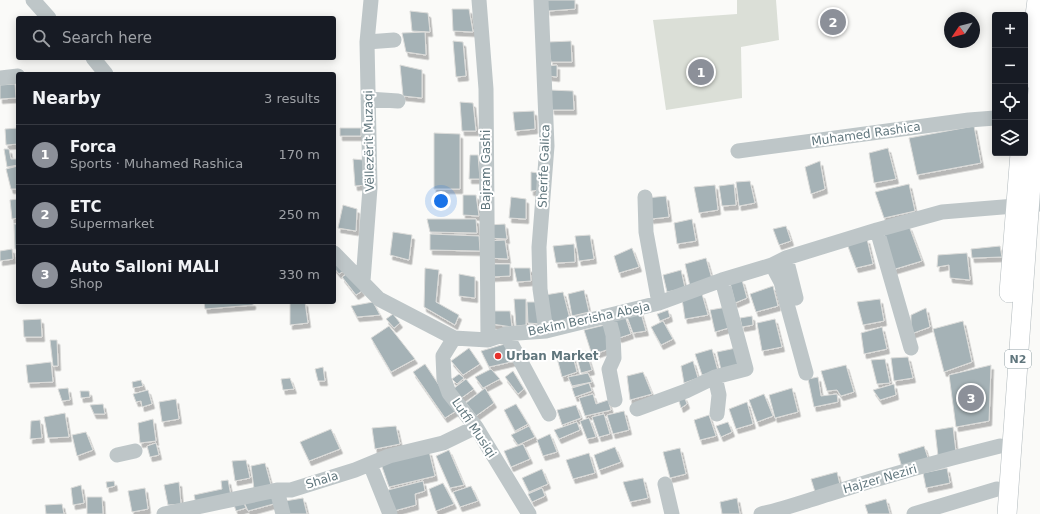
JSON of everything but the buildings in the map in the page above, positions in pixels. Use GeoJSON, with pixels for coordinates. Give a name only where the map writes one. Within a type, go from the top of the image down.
{"type":"FeatureCollection","features":[{"type":"Feature","properties":{"kind":"main road"},"geometry":{"type":"LineString","coordinates":[[1027,84],[1037,0]]}},
{"type":"Feature","properties":{"kind":"main road","name":"N2"},"geometry":{"type":"LineString","coordinates":[[1007,514],[1028,205],[1039,70]]}},
{"type":"Feature","properties":{"kind":"main road","name":"N2"},"geometry":{"type":"LineString","coordinates":[[995,514],[1000,446],[1028,205],[1020,156]]}},
{"type":"Feature","properties":{"kind":"street"},"geometry":{"type":"LineString","coordinates":[[33,0],[47,16]]}},
{"type":"Feature","properties":{"kind":"street","name":"Vëllezërit Muzaqi"},"geometry":{"type":"LineString","coordinates":[[363,281],[370,188],[367,42],[371,0]]}},
{"type":"Feature","properties":{"kind":"street","name":"Bajram Gashi"},"geometry":{"type":"LineString","coordinates":[[479,0],[486,89],[488,340]]}},
{"type":"Feature","properties":{"kind":"street","name":"Sherife Galica"},"geometry":{"type":"LineString","coordinates":[[541,0],[547,146],[539,247],[540,282],[546,331]]}},
{"type":"Feature","properties":{"kind":"street"},"geometry":{"type":"LineString","coordinates":[[367,42],[394,40]]}},
{"type":"Feature","properties":{"kind":"street"},"geometry":{"type":"LineString","coordinates":[[95,60],[104,72]]}},
{"type":"Feature","properties":{"kind":"street"},"geometry":{"type":"LineString","coordinates":[[0,78],[16,76]]}},
{"type":"Feature","properties":{"kind":"street"},"geometry":{"type":"LineString","coordinates":[[368,99],[398,101]]}},
{"type":"Feature","properties":{"kind":"street","name":"Muhamed Rashica"},"geometry":{"type":"LineString","coordinates":[[738,151],[992,118]]}},
{"type":"Feature","properties":{"kind":"street"},"geometry":{"type":"LineString","coordinates":[[645,197],[646,232],[659,303]]}},
{"type":"Feature","properties":{"kind":"street","name":"Bekim Berisha Abeja"},"geometry":{"type":"LineString","coordinates":[[336,255],[379,299],[454,338],[488,340],[506,334],[546,331],[659,303],[722,280],[772,265],[786,258],[942,212],[1028,205]]}},
{"type":"Feature","properties":{"kind":"street"},"geometry":{"type":"LineString","coordinates":[[877,230],[911,348]]}},
{"type":"Feature","properties":{"kind":"street"},"geometry":{"type":"LineString","coordinates":[[772,265],[781,282],[809,370],[786,258]]}},
{"type":"Feature","properties":{"kind":"street"},"geometry":{"type":"LineString","coordinates":[[637,409],[686,391],[715,377],[746,369],[722,280]]}},
{"type":"Feature","properties":{"kind":"street"},"geometry":{"type":"LineString","coordinates":[[608,316],[613,335],[614,358],[609,369],[615,400]]}},
{"type":"Feature","properties":{"kind":"street"},"geometry":{"type":"LineString","coordinates":[[506,334],[549,414]]}},
{"type":"Feature","properties":{"kind":"street","name":"Lutfi Musiqi"},"geometry":{"type":"LineString","coordinates":[[454,338],[443,356],[444,379],[450,393],[476,427],[529,514]]}},
{"type":"Feature","properties":{"kind":"street"},"geometry":{"type":"LineString","coordinates":[[715,377],[719,395],[717,414]]}},
{"type":"Feature","properties":{"kind":"street","name":"Shala"},"geometry":{"type":"LineString","coordinates":[[164,514],[277,490],[291,490],[397,454],[443,443],[476,427]]}},
{"type":"Feature","properties":{"kind":"street","name":"Hajzer Neziri"},"geometry":{"type":"LineString","coordinates":[[761,514],[788,508],[828,494],[961,455],[1000,446]]}},
{"type":"Feature","properties":{"kind":"street"},"geometry":{"type":"LineString","coordinates":[[117,455],[135,451]]}},
{"type":"Feature","properties":{"kind":"street"},"geometry":{"type":"LineString","coordinates":[[370,464],[390,514]]}},
{"type":"Feature","properties":{"kind":"street"},"geometry":{"type":"LineString","coordinates":[[665,484],[672,514]]}},
{"type":"Feature","properties":{"kind":"street"},"geometry":{"type":"LineString","coordinates":[[914,514],[996,489]]}},
{"type":"Feature","properties":{"kind":"street"},"geometry":{"type":"LineString","coordinates":[[277,490],[283,514]]}},
{"type":"Feature","properties":{"kind":"shaded area"},"geometry":{"type":"Polygon","coordinates":[[[737,0],[776,0],[779,40],[741,47],[742,98],[666,110],[653,20],[737,14],[737,0]]]}},
{"type":"Feature","properties":{"kind":"place","name":"ETC"},"geometry":{"type":"Point","coordinates":[833,22]}},
{"type":"Feature","properties":{"kind":"place","name":"Forca"},"geometry":{"type":"Point","coordinates":[701,72]}},
{"type":"Feature","properties":{"kind":"place","name":"Urban Market"},"geometry":{"type":"Point","coordinates":[498,356]}},
{"type":"Feature","properties":{"kind":"place","name":"Auto Salloni MALI"},"geometry":{"type":"Point","coordinates":[971,398]}}]}
